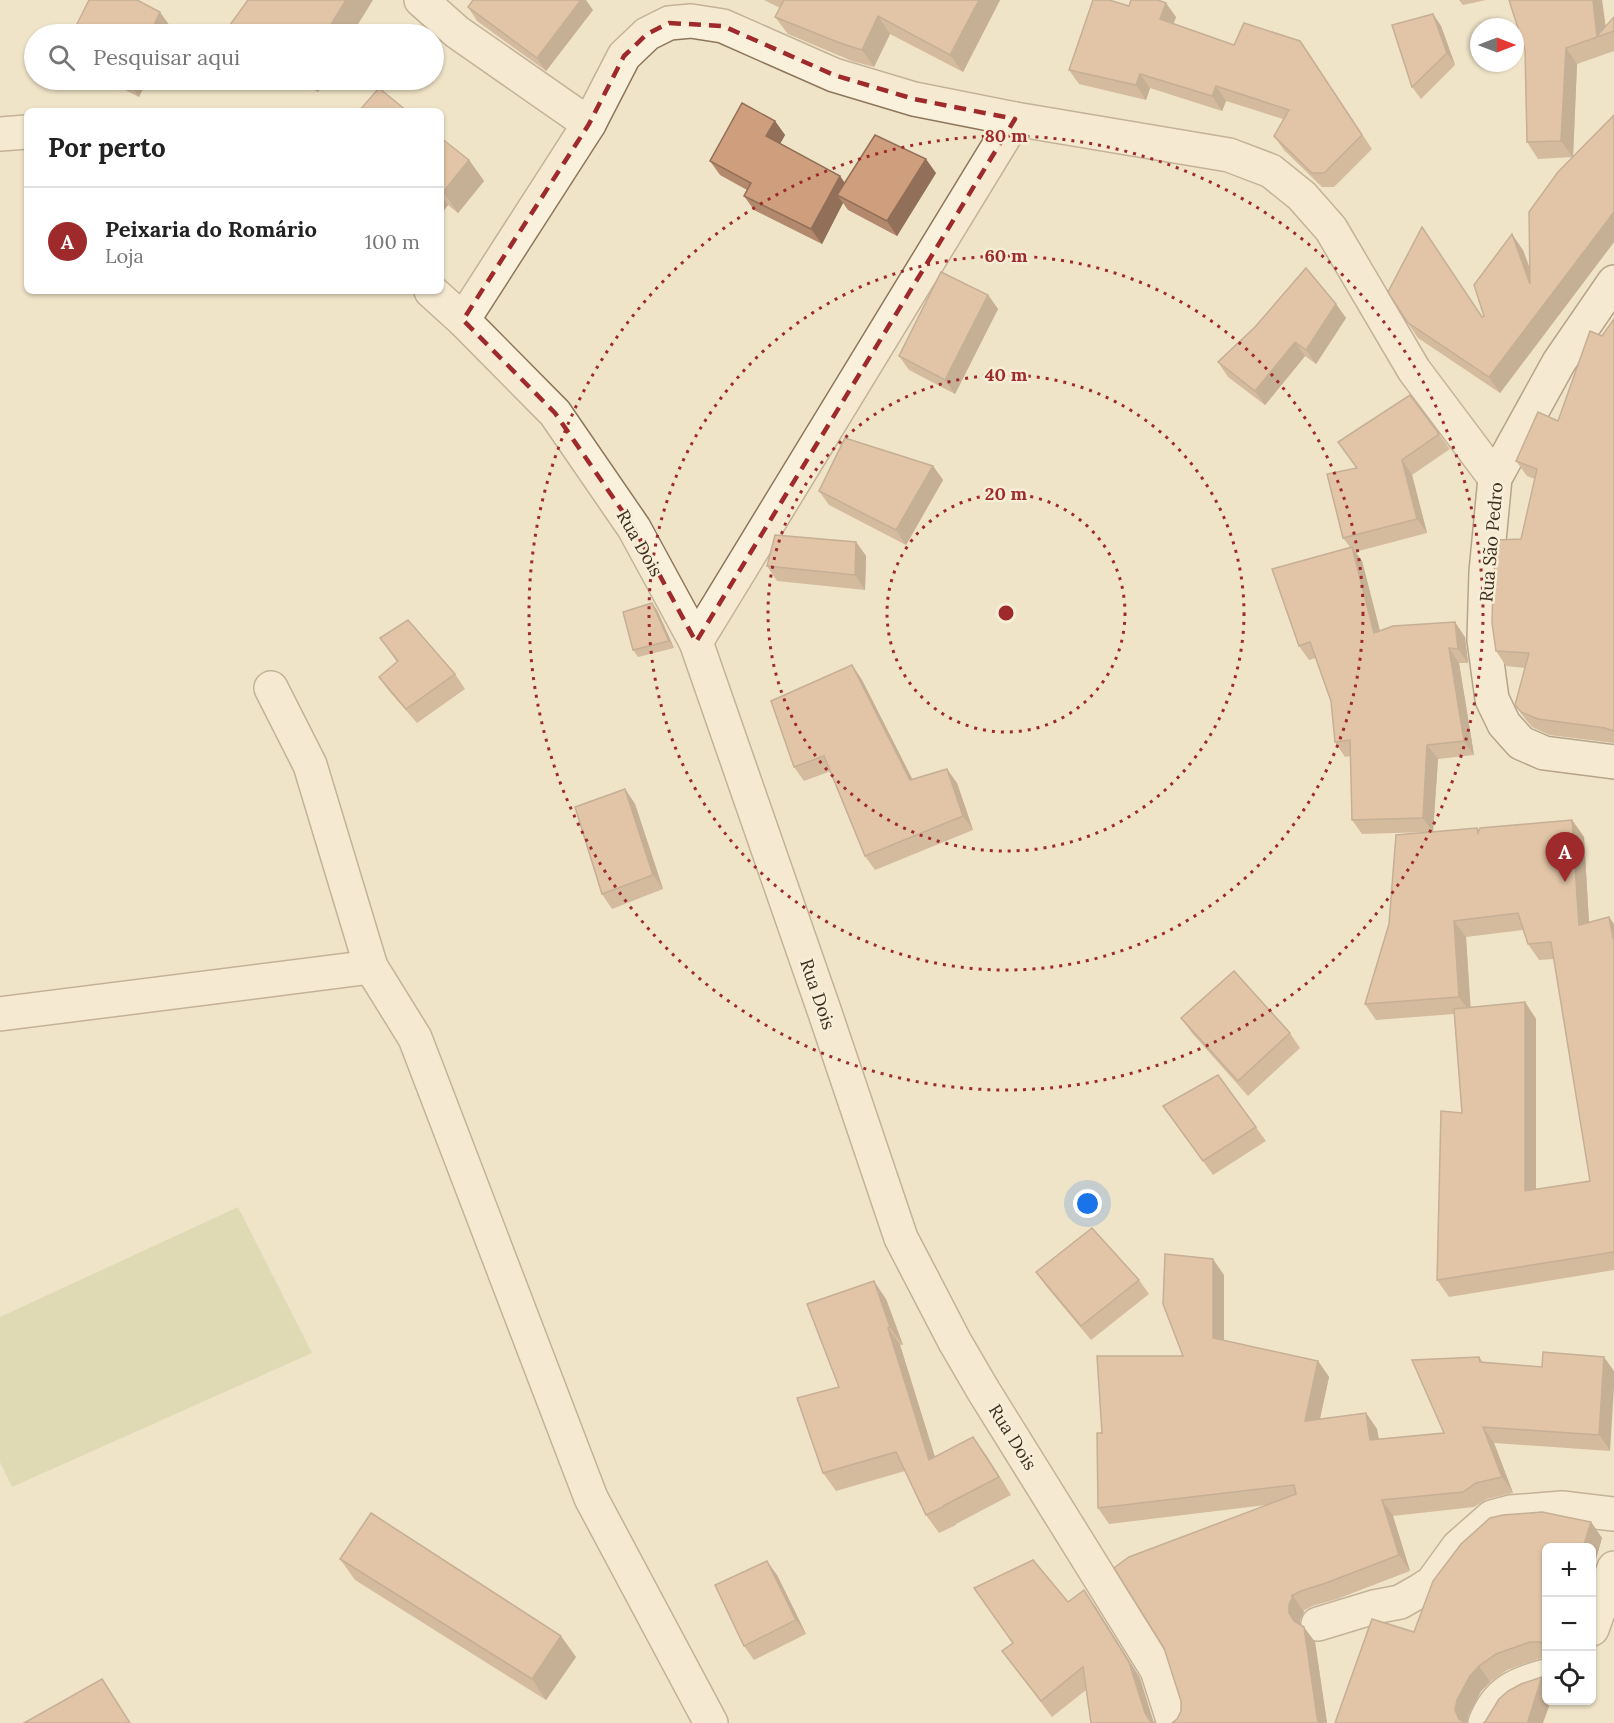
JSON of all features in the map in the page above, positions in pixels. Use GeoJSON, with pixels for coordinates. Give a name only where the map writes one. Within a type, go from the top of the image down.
{"type":"FeatureCollection","features":[{"type":"Feature","properties":{"kind":"street"},"geometry":{"type":"LineString","coordinates":[[421,0],[458,32],[589,124]]}},
{"type":"Feature","properties":{"kind":"street"},"geometry":{"type":"LineString","coordinates":[[463,320],[589,124],[624,56],[647,34],[669,23],[691,21],[723,26],[834,75],[914,99],[1015,119],[1229,155],[1271,171],[1302,196],[1331,229],[1414,370],[1495,478]]}},
{"type":"Feature","properties":{"kind":"street"},"geometry":{"type":"LineString","coordinates":[[696,642],[1015,119]]}},
{"type":"Feature","properties":{"kind":"street"},"geometry":{"type":"LineString","coordinates":[[0,134],[24,132]]}},
{"type":"Feature","properties":{"kind":"street","name":"Rua São Pedro"},"geometry":{"type":"LineString","coordinates":[[1614,282],[1559,362],[1495,478],[1486,572],[1484,640],[1492,699],[1504,724],[1521,743],[1544,753],[1614,762]]}},
{"type":"Feature","properties":{"kind":"street","name":"Rua Dois"},"geometry":{"type":"LineString","coordinates":[[434,294],[555,413],[634,528],[696,642],[901,1238],[955,1342],[983,1390],[1157,1670],[1174,1723]]}},
{"type":"Feature","properties":{"kind":"street"},"geometry":{"type":"LineString","coordinates":[[272,688],[310,765],[371,967],[415,1038],[591,1498],[711,1723]]}},
{"type":"Feature","properties":{"kind":"street"},"geometry":{"type":"LineString","coordinates":[[0,1014],[371,967]]}},
{"type":"Feature","properties":{"kind":"street"},"geometry":{"type":"LineString","coordinates":[[1318,1624],[1374,1607],[1400,1602],[1421,1590],[1432,1583],[1458,1547],[1492,1517],[1511,1512],[1562,1508],[1614,1514]]}},
{"type":"Feature","properties":{"kind":"street"},"geometry":{"type":"LineString","coordinates":[[1596,1618],[1614,1568]]}},
{"type":"Feature","properties":{"kind":"street"},"geometry":{"type":"LineString","coordinates":[[1485,1723],[1490,1710],[1503,1695],[1521,1684],[1542,1677]]}},
{"type":"Feature","properties":{"kind":"highlighted area"},"geometry":{"type":"Polygon","coordinates":[[[669,23],[723,26],[834,75],[914,99],[1015,119],[696,642],[634,528],[555,413],[463,320],[589,124],[624,56],[647,34],[669,23]]]}},
{"type":"Feature","properties":{"kind":"green space"},"geometry":{"type":"Polygon","coordinates":[[[238,1207],[312,1353],[12,1487],[0,1462],[0,1317],[238,1207]]]}},
{"type":"Feature","properties":{"kind":"building"},"geometry":{"type":"Polygon","coordinates":[[[89,0],[137,0],[160,12],[155,24],[77,24],[89,0]]]}},
{"type":"Feature","properties":{"kind":"building"},"geometry":{"type":"Polygon","coordinates":[[[248,0],[346,0],[331,24],[231,24],[248,0]]]}},
{"type":"Feature","properties":{"kind":"building"},"geometry":{"type":"Polygon","coordinates":[[[473,0],[581,0],[537,58],[468,7],[473,0]]]}},
{"type":"Feature","properties":{"kind":"building"},"geometry":{"type":"Polygon","coordinates":[[[784,0],[979,0],[950,55],[878,16],[862,50],[840,43],[775,17],[784,0]]]}},
{"type":"Feature","properties":{"kind":"building"},"geometry":{"type":"Polygon","coordinates":[[[1093,0],[1109,0],[1129,6],[1131,0],[1158,0],[1166,3],[1160,19],[1234,45],[1244,23],[1300,41],[1362,135],[1324,173],[1312,173],[1274,136],[1289,110],[1216,86],[1212,96],[1140,74],[1136,85],[1069,70],[1093,0]]]}},
{"type":"Feature","properties":{"kind":"building"},"geometry":{"type":"Polygon","coordinates":[[[1509,0],[1593,0],[1597,36],[1614,17],[1614,31],[1566,48],[1561,141],[1527,142],[1524,18],[1515,18],[1509,0]]]}},
{"type":"Feature","properties":{"kind":"building"},"geometry":{"type":"Polygon","coordinates":[[[1433,14],[1447,53],[1412,87],[1392,25],[1433,14]]]}},
{"type":"Feature","properties":{"kind":"building"},"geometry":{"type":"Polygon","coordinates":[[[377,90],[381,90],[403,108],[362,108],[377,90]]]}},
{"type":"Feature","properties":{"kind":"building"},"geometry":{"type":"Polygon","coordinates":[[[742,103],[775,121],[766,136],[840,176],[811,229],[744,196],[751,183],[710,161],[742,103]]]}},
{"type":"Feature","properties":{"kind":"building"},"geometry":{"type":"Polygon","coordinates":[[[1614,115],[1614,212],[1489,377],[1407,322],[1388,292],[1422,227],[1482,317],[1484,316],[1474,285],[1512,234],[1530,284],[1529,212],[1558,172],[1614,115]]]}},
{"type":"Feature","properties":{"kind":"building"},"geometry":{"type":"Polygon","coordinates":[[[875,135],[926,159],[887,221],[837,195],[875,135]]]}},
{"type":"Feature","properties":{"kind":"building"},"geometry":{"type":"Polygon","coordinates":[[[444,140],[469,160],[444,191],[444,140]]]}},
{"type":"Feature","properties":{"kind":"building"},"geometry":{"type":"Polygon","coordinates":[[[1306,268],[1336,304],[1306,350],[1295,342],[1255,391],[1218,362],[1255,327],[1306,268]]]}},
{"type":"Feature","properties":{"kind":"building"},"geometry":{"type":"Polygon","coordinates":[[[941,272],[988,295],[945,380],[899,356],[941,272]]]}},
{"type":"Feature","properties":{"kind":"building"},"geometry":{"type":"Polygon","coordinates":[[[1614,319],[1614,731],[1538,719],[1521,712],[1515,705],[1529,653],[1496,651],[1492,623],[1497,540],[1521,539],[1537,469],[1516,461],[1538,412],[1558,421],[1590,331],[1602,336],[1614,319]]]}},
{"type":"Feature","properties":{"kind":"building"},"geometry":{"type":"Polygon","coordinates":[[[1410,395],[1439,434],[1402,460],[1417,519],[1343,538],[1327,474],[1357,468],[1338,442],[1410,395]]]}},
{"type":"Feature","properties":{"kind":"building"},"geometry":{"type":"Polygon","coordinates":[[[845,438],[933,466],[896,530],[819,491],[845,438]]]}},
{"type":"Feature","properties":{"kind":"building"},"geometry":{"type":"Polygon","coordinates":[[[775,535],[856,542],[855,575],[767,566],[775,535]]]}},
{"type":"Feature","properties":{"kind":"building"},"geometry":{"type":"Polygon","coordinates":[[[1352,547],[1374,633],[1393,626],[1455,622],[1458,649],[1449,648],[1464,741],[1427,745],[1423,818],[1352,820],[1350,740],[1335,742],[1331,701],[1310,642],[1299,646],[1272,569],[1352,547]]]}},
{"type":"Feature","properties":{"kind":"building"},"geometry":{"type":"Polygon","coordinates":[[[652,603],[669,641],[633,650],[623,612],[652,603]]]}},
{"type":"Feature","properties":{"kind":"building"},"geometry":{"type":"Polygon","coordinates":[[[408,620],[455,674],[406,709],[379,677],[398,661],[380,638],[408,620]]]}},
{"type":"Feature","properties":{"kind":"building"},"geometry":{"type":"Polygon","coordinates":[[[852,665],[910,780],[947,769],[963,816],[865,856],[824,756],[794,767],[771,701],[852,665]]]}},
{"type":"Feature","properties":{"kind":"building"},"geometry":{"type":"Polygon","coordinates":[[[625,789],[653,875],[602,894],[575,807],[625,789]]]}},
{"type":"Feature","properties":{"kind":"building"},"geometry":{"type":"Polygon","coordinates":[[[1572,820],[1579,925],[1609,917],[1614,942],[1614,1252],[1437,1280],[1441,1111],[1462,1113],[1454,1009],[1525,1002],[1525,1191],[1590,1181],[1551,942],[1528,944],[1518,913],[1454,921],[1459,997],[1365,1004],[1389,924],[1396,835],[1477,828],[1478,833],[1480,828],[1572,820]]]}},
{"type":"Feature","properties":{"kind":"building"},"geometry":{"type":"Polygon","coordinates":[[[1234,971],[1290,1033],[1238,1081],[1181,1018],[1234,971]]]}},
{"type":"Feature","properties":{"kind":"building"},"geometry":{"type":"Polygon","coordinates":[[[1218,1075],[1256,1127],[1203,1161],[1163,1106],[1218,1075]]]}},
{"type":"Feature","properties":{"kind":"building"},"geometry":{"type":"Polygon","coordinates":[[[1092,1228],[1139,1280],[1081,1326],[1036,1272],[1092,1228]]]}},
{"type":"Feature","properties":{"kind":"building"},"geometry":{"type":"Polygon","coordinates":[[[1165,1254],[1213,1259],[1213,1338],[1318,1361],[1305,1421],[1366,1413],[1370,1440],[1444,1433],[1412,1360],[1479,1357],[1480,1362],[1542,1367],[1543,1352],[1604,1357],[1599,1435],[1483,1427],[1502,1477],[1476,1483],[1463,1492],[1382,1500],[1399,1555],[1291,1596],[1293,1596],[1289,1605],[1289,1613],[1294,1621],[1304,1627],[1318,1723],[1172,1723],[1181,1711],[1181,1701],[1164,1648],[1114,1568],[1129,1557],[1296,1494],[1294,1485],[1098,1508],[1097,1433],[1102,1433],[1097,1356],[1183,1356],[1163,1304],[1165,1254]]]}},
{"type":"Feature","properties":{"kind":"building"},"geometry":{"type":"Polygon","coordinates":[[[874,1281],[929,1460],[973,1437],[999,1477],[926,1515],[896,1452],[823,1473],[797,1398],[839,1387],[807,1304],[874,1281]]]}},
{"type":"Feature","properties":{"kind":"building"},"geometry":{"type":"Polygon","coordinates":[[[1542,1512],[1591,1522],[1585,1543],[1542,1543],[1542,1643],[1530,1642],[1496,1654],[1479,1666],[1470,1676],[1457,1700],[1455,1710],[1459,1719],[1465,1723],[1335,1723],[1372,1619],[1414,1632],[1433,1581],[1461,1544],[1490,1518],[1542,1512]]]}},
{"type":"Feature","properties":{"kind":"building"},"geometry":{"type":"Polygon","coordinates":[[[371,1513],[561,1636],[532,1679],[340,1559],[371,1513]]]}},
{"type":"Feature","properties":{"kind":"building"},"geometry":{"type":"Polygon","coordinates":[[[1033,1560],[1068,1602],[1084,1590],[1129,1662],[1145,1713],[1150,1721],[1155,1723],[1091,1723],[1083,1667],[1041,1701],[1002,1651],[1013,1643],[974,1588],[1033,1560]]]}},
{"type":"Feature","properties":{"kind":"building"},"geometry":{"type":"Polygon","coordinates":[[[767,1561],[796,1620],[744,1646],[715,1585],[767,1561]]]}},
{"type":"Feature","properties":{"kind":"building"},"geometry":{"type":"Polygon","coordinates":[[[1542,1677],[1528,1721],[1535,1723],[1483,1723],[1499,1699],[1521,1684],[1542,1677]]]}},
{"type":"Feature","properties":{"kind":"building"},"geometry":{"type":"Polygon","coordinates":[[[102,1679],[130,1723],[24,1723],[102,1679]]]}},
{"type":"Feature","properties":{"kind":"place","name":"Peixaria do Romário"},"geometry":{"type":"Point","coordinates":[1565,882]}}]}
